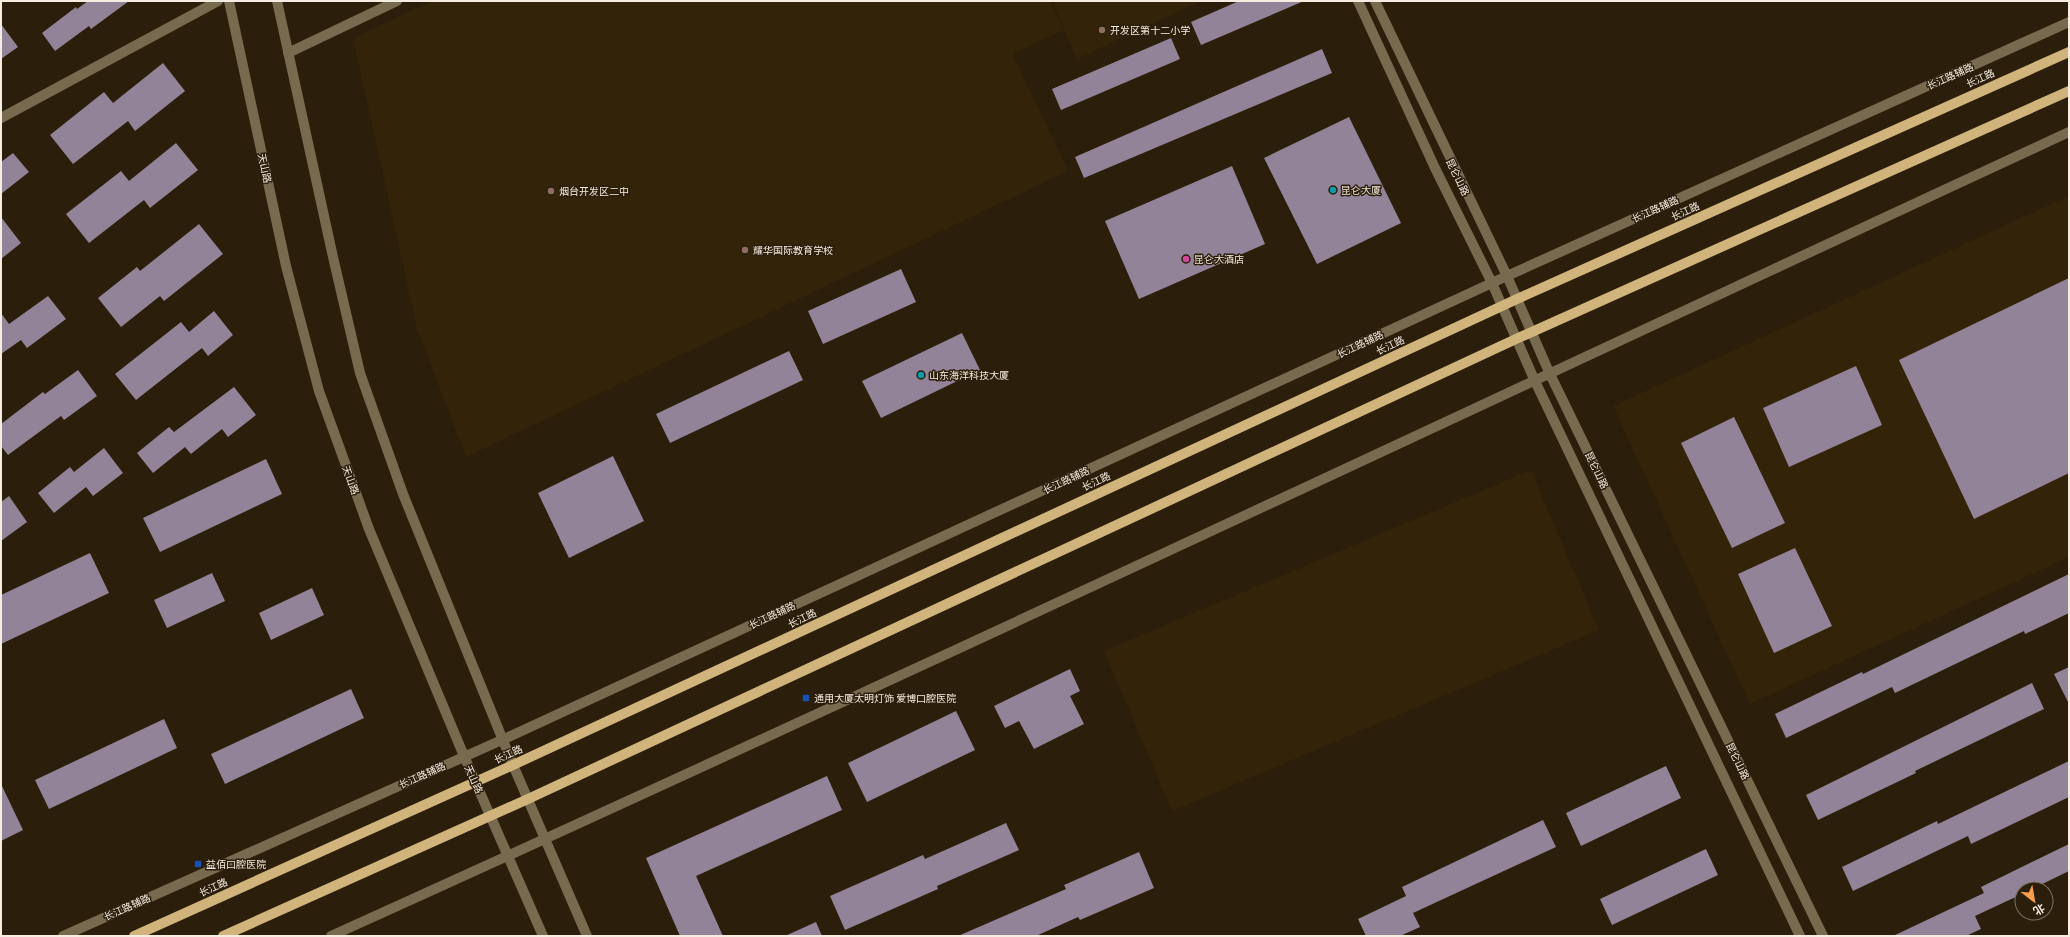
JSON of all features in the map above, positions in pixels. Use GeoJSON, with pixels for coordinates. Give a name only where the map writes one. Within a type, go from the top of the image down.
{"type":"FeatureCollection","features":[{"type":"Feature","properties":{"kind":"main road","name":"长江路"},"geometry":{"type":"LineString","coordinates":[[134,936],[475,781],[514,765],[1517,299],[2069,52]]}},
{"type":"Feature","properties":{"kind":"main road"},"geometry":{"type":"LineString","coordinates":[[223,936],[528,799],[1531,332],[2069,91]]}},
{"type":"Feature","properties":{"kind":"street"},"geometry":{"type":"LineString","coordinates":[[1,118],[218,1]]}},
{"type":"Feature","properties":{"kind":"street","name":"天山路"},"geometry":{"type":"LineString","coordinates":[[229,1],[286,266],[319,391],[369,530],[464,756],[543,936]]}},
{"type":"Feature","properties":{"kind":"street"},"geometry":{"type":"LineString","coordinates":[[277,1],[332,257],[360,373],[403,494],[528,799],[547,840],[587,936]]}},
{"type":"Feature","properties":{"kind":"street"},"geometry":{"type":"LineString","coordinates":[[288,53],[397,1]]}},
{"type":"Feature","properties":{"kind":"street","name":"昆仑山路"},"geometry":{"type":"LineString","coordinates":[[1358,1],[1435,168],[1492,283],[1534,379],[1800,936]]}},
{"type":"Feature","properties":{"kind":"street","name":"昆仑山路"},"geometry":{"type":"LineString","coordinates":[[1375,1],[1507,276],[1549,372],[1824,936]]}},
{"type":"Feature","properties":{"kind":"street","name":"长江路辅路"},"geometry":{"type":"LineString","coordinates":[[63,936],[504,739],[1507,276],[2069,22]]}},
{"type":"Feature","properties":{"kind":"street"},"geometry":{"type":"LineString","coordinates":[[331,936],[508,856],[547,840],[1549,372],[2069,132]]}},
{"type":"Feature","properties":{"kind":"shaded area"},"geometry":{"type":"Polygon","coordinates":[[[432,1],[1051,1],[1063,30],[1013,54],[1068,171],[466,457],[417,329],[353,38],[432,1]]]}},
{"type":"Feature","properties":{"kind":"shaded area","name":"开发区第十二小学"},"geometry":{"type":"Polygon","coordinates":[[[1052,1],[1201,1],[1077,59],[1052,1]]]}},
{"type":"Feature","properties":{"kind":"shaded area"},"geometry":{"type":"Polygon","coordinates":[[[2069,196],[2069,557],[1750,704],[1613,406],[2069,196]]]}},
{"type":"Feature","properties":{"kind":"shaded area"},"geometry":{"type":"Polygon","coordinates":[[[1531,470],[1599,630],[1172,811],[1104,651],[1531,470]]]}},
{"type":"Feature","properties":{"kind":"building"},"geometry":{"type":"Polygon","coordinates":[[[88,1],[129,1],[91,29],[89,26],[55,51],[42,33],[76,7],[77,9],[88,1]]]}},
{"type":"Feature","properties":{"kind":"building"},"geometry":{"type":"Polygon","coordinates":[[[1239,1],[1304,1],[1201,45],[1191,22],[1239,1]]]}},
{"type":"Feature","properties":{"kind":"building"},"geometry":{"type":"Polygon","coordinates":[[[1,24],[18,47],[1,59],[1,24]]]}},
{"type":"Feature","properties":{"kind":"building"},"geometry":{"type":"Polygon","coordinates":[[[1171,38],[1180,59],[1061,110],[1052,89],[1171,38]]]}},
{"type":"Feature","properties":{"kind":"building"},"geometry":{"type":"Polygon","coordinates":[[[1322,49],[1332,73],[1084,178],[1075,157],[1322,49]]]}},
{"type":"Feature","properties":{"kind":"building"},"geometry":{"type":"Polygon","coordinates":[[[163,63],[185,91],[135,131],[128,121],[73,164],[50,135],[104,92],[113,103],[163,63]]]}},
{"type":"Feature","properties":{"kind":"building","name":"昆仑大厦"},"geometry":{"type":"Polygon","coordinates":[[[1349,117],[1401,223],[1317,264],[1264,158],[1349,117]]]}},
{"type":"Feature","properties":{"kind":"building"},"geometry":{"type":"Polygon","coordinates":[[[176,143],[198,170],[150,208],[144,200],[89,243],[66,214],[121,171],[129,181],[176,143]]]}},
{"type":"Feature","properties":{"kind":"building"},"geometry":{"type":"Polygon","coordinates":[[[13,153],[29,172],[1,194],[1,162],[13,153]]]}},
{"type":"Feature","properties":{"kind":"building"},"geometry":{"type":"Polygon","coordinates":[[[1232,166],[1265,244],[1139,299],[1105,221],[1232,166]]]}},
{"type":"Feature","properties":{"kind":"building"},"geometry":{"type":"Polygon","coordinates":[[[1,217],[21,243],[1,259],[1,217]]]}},
{"type":"Feature","properties":{"kind":"building"},"geometry":{"type":"Polygon","coordinates":[[[199,224],[223,254],[164,301],[160,296],[121,327],[98,298],[137,267],[140,271],[199,224]]]}},
{"type":"Feature","properties":{"kind":"building"},"geometry":{"type":"Polygon","coordinates":[[[901,269],[916,302],[823,344],[808,311],[901,269]]]}},
{"type":"Feature","properties":{"kind":"building"},"geometry":{"type":"Polygon","coordinates":[[[2069,278],[2069,473],[1974,519],[1899,360],[2069,278]]]}},
{"type":"Feature","properties":{"kind":"building"},"geometry":{"type":"Polygon","coordinates":[[[48,296],[66,319],[27,348],[21,340],[1,354],[1,313],[9,324],[48,296]]]}},
{"type":"Feature","properties":{"kind":"building"},"geometry":{"type":"Polygon","coordinates":[[[214,311],[233,335],[208,356],[202,348],[136,400],[115,374],[181,322],[189,332],[214,311]]]}},
{"type":"Feature","properties":{"kind":"building","name":"山东海洋科技大厦"},"geometry":{"type":"Polygon","coordinates":[[[962,333],[980,370],[881,418],[862,381],[962,333]]]}},
{"type":"Feature","properties":{"kind":"building"},"geometry":{"type":"Polygon","coordinates":[[[789,351],[803,380],[670,443],[656,414],[789,351]]]}},
{"type":"Feature","properties":{"kind":"building"},"geometry":{"type":"Polygon","coordinates":[[[1856,366],[1882,425],[1789,467],[1763,408],[1856,366]]]}},
{"type":"Feature","properties":{"kind":"building"},"geometry":{"type":"Polygon","coordinates":[[[78,370],[97,396],[64,420],[61,416],[8,455],[1,446],[1,424],[43,392],[45,394],[78,370]]]}},
{"type":"Feature","properties":{"kind":"building"},"geometry":{"type":"Polygon","coordinates":[[[234,387],[256,415],[228,437],[222,429],[191,454],[185,447],[153,473],[137,453],[169,427],[174,432],[234,387]]]}},
{"type":"Feature","properties":{"kind":"building"},"geometry":{"type":"Polygon","coordinates":[[[1734,417],[1785,523],[1732,548],[1681,443],[1734,417]]]}},
{"type":"Feature","properties":{"kind":"building"},"geometry":{"type":"Polygon","coordinates":[[[104,448],[123,473],[93,496],[86,487],[54,513],[38,493],[70,467],[74,472],[104,448]]]}},
{"type":"Feature","properties":{"kind":"building"},"geometry":{"type":"Polygon","coordinates":[[[613,456],[644,521],[569,558],[538,493],[613,456]]]}},
{"type":"Feature","properties":{"kind":"building"},"geometry":{"type":"Polygon","coordinates":[[[266,459],[282,494],[160,552],[143,518],[266,459]]]}},
{"type":"Feature","properties":{"kind":"building"},"geometry":{"type":"Polygon","coordinates":[[[9,496],[27,522],[1,541],[1,502],[9,496]]]}},
{"type":"Feature","properties":{"kind":"building"},"geometry":{"type":"Polygon","coordinates":[[[1795,548],[1832,626],[1774,653],[1738,574],[1795,548]]]}},
{"type":"Feature","properties":{"kind":"building"},"geometry":{"type":"Polygon","coordinates":[[[90,553],[109,593],[1,644],[1,595],[90,553]]]}},
{"type":"Feature","properties":{"kind":"building"},"geometry":{"type":"Polygon","coordinates":[[[212,573],[225,601],[167,628],[154,600],[212,573]]]}},
{"type":"Feature","properties":{"kind":"building"},"geometry":{"type":"Polygon","coordinates":[[[2069,574],[2069,613],[2025,634],[2024,631],[1895,693],[1892,687],[1786,738],[1775,714],[1862,672],[1863,674],[2069,574]]]}},
{"type":"Feature","properties":{"kind":"building"},"geometry":{"type":"Polygon","coordinates":[[[312,588],[324,615],[271,640],[259,613],[312,588]]]}},
{"type":"Feature","properties":{"kind":"building"},"geometry":{"type":"Polygon","coordinates":[[[2069,667],[2069,704],[2054,674],[2069,667]]]}},
{"type":"Feature","properties":{"kind":"building"},"geometry":{"type":"Polygon","coordinates":[[[1070,669],[1080,691],[1070,696],[1084,724],[1034,749],[1019,721],[1005,728],[994,706],[1070,669]]]}},
{"type":"Feature","properties":{"kind":"building"},"geometry":{"type":"Polygon","coordinates":[[[2032,683],[2044,709],[1915,771],[1916,773],[1818,820],[1806,795],[2032,683]]]}},
{"type":"Feature","properties":{"kind":"building"},"geometry":{"type":"Polygon","coordinates":[[[351,689],[364,718],[225,784],[211,754],[351,689]]]}},
{"type":"Feature","properties":{"kind":"building"},"geometry":{"type":"Polygon","coordinates":[[[956,711],[975,750],[867,802],[848,763],[956,711]]]}},
{"type":"Feature","properties":{"kind":"building"},"geometry":{"type":"Polygon","coordinates":[[[164,719],[177,748],[49,809],[35,780],[164,719]]]}},
{"type":"Feature","properties":{"kind":"building"},"geometry":{"type":"Polygon","coordinates":[[[2069,761],[2069,797],[1971,844],[1968,836],[1853,891],[1842,867],[1937,821],[1938,824],[2069,761]]]}},
{"type":"Feature","properties":{"kind":"building"},"geometry":{"type":"Polygon","coordinates":[[[1666,766],[1681,798],[1581,846],[1566,813],[1666,766]]]}},
{"type":"Feature","properties":{"kind":"building"},"geometry":{"type":"Polygon","coordinates":[[[827,776],[842,810],[696,876],[723,936],[680,936],[646,858],[827,776]]]}},
{"type":"Feature","properties":{"kind":"building"},"geometry":{"type":"Polygon","coordinates":[[[1,784],[23,830],[1,841],[1,784]]]}},
{"type":"Feature","properties":{"kind":"building"},"geometry":{"type":"Polygon","coordinates":[[[1543,820],[1556,847],[1413,913],[1420,927],[1400,936],[1366,936],[1358,919],[1406,896],[1402,887],[1543,820]]]}},
{"type":"Feature","properties":{"kind":"building"},"geometry":{"type":"Polygon","coordinates":[[[1006,823],[1019,850],[937,886],[938,889],[845,930],[830,896],[923,855],[925,859],[1006,823]]]}},
{"type":"Feature","properties":{"kind":"building"},"geometry":{"type":"Polygon","coordinates":[[[2069,844],[2069,871],[2048,881],[2014,881],[2014,898],[1975,916],[1981,929],[1966,936],[1893,936],[1984,893],[1981,887],[2069,844]]]}},
{"type":"Feature","properties":{"kind":"building"},"geometry":{"type":"Polygon","coordinates":[[[1706,849],[1718,875],[1612,925],[1600,899],[1706,849]]]}},
{"type":"Feature","properties":{"kind":"building"},"geometry":{"type":"Polygon","coordinates":[[[1139,852],[1154,888],[1080,920],[1078,917],[1036,936],[958,936],[1066,889],[1064,885],[1139,852]]]}},
{"type":"Feature","properties":{"kind":"building"},"geometry":{"type":"Polygon","coordinates":[[[816,922],[822,936],[785,936],[816,922]]]}},
{"type":"Feature","properties":{"kind":"place","name":"开发区第十二小学"},"geometry":{"type":"Point","coordinates":[1102,30]}},
{"type":"Feature","properties":{"kind":"place","name":"昆仑大厦"},"geometry":{"type":"Point","coordinates":[1333,190]}},
{"type":"Feature","properties":{"kind":"place","name":"烟台开发区二中"},"geometry":{"type":"Point","coordinates":[551,191]}},
{"type":"Feature","properties":{"kind":"place","name":"耀华国际教育学校"},"geometry":{"type":"Point","coordinates":[745,250]}},
{"type":"Feature","properties":{"kind":"place","name":"昆仑大酒店"},"geometry":{"type":"Point","coordinates":[1186,259]}},
{"type":"Feature","properties":{"kind":"place","name":"山东海洋科技大厦"},"geometry":{"type":"Point","coordinates":[921,375]}},
{"type":"Feature","properties":{"kind":"place","name":"通用大厦太明灯饰 爱博口腔医院"},"geometry":{"type":"Point","coordinates":[806,698]}},
{"type":"Feature","properties":{"kind":"place","name":"益佰口腔医院"},"geometry":{"type":"Point","coordinates":[198,864]}}]}
